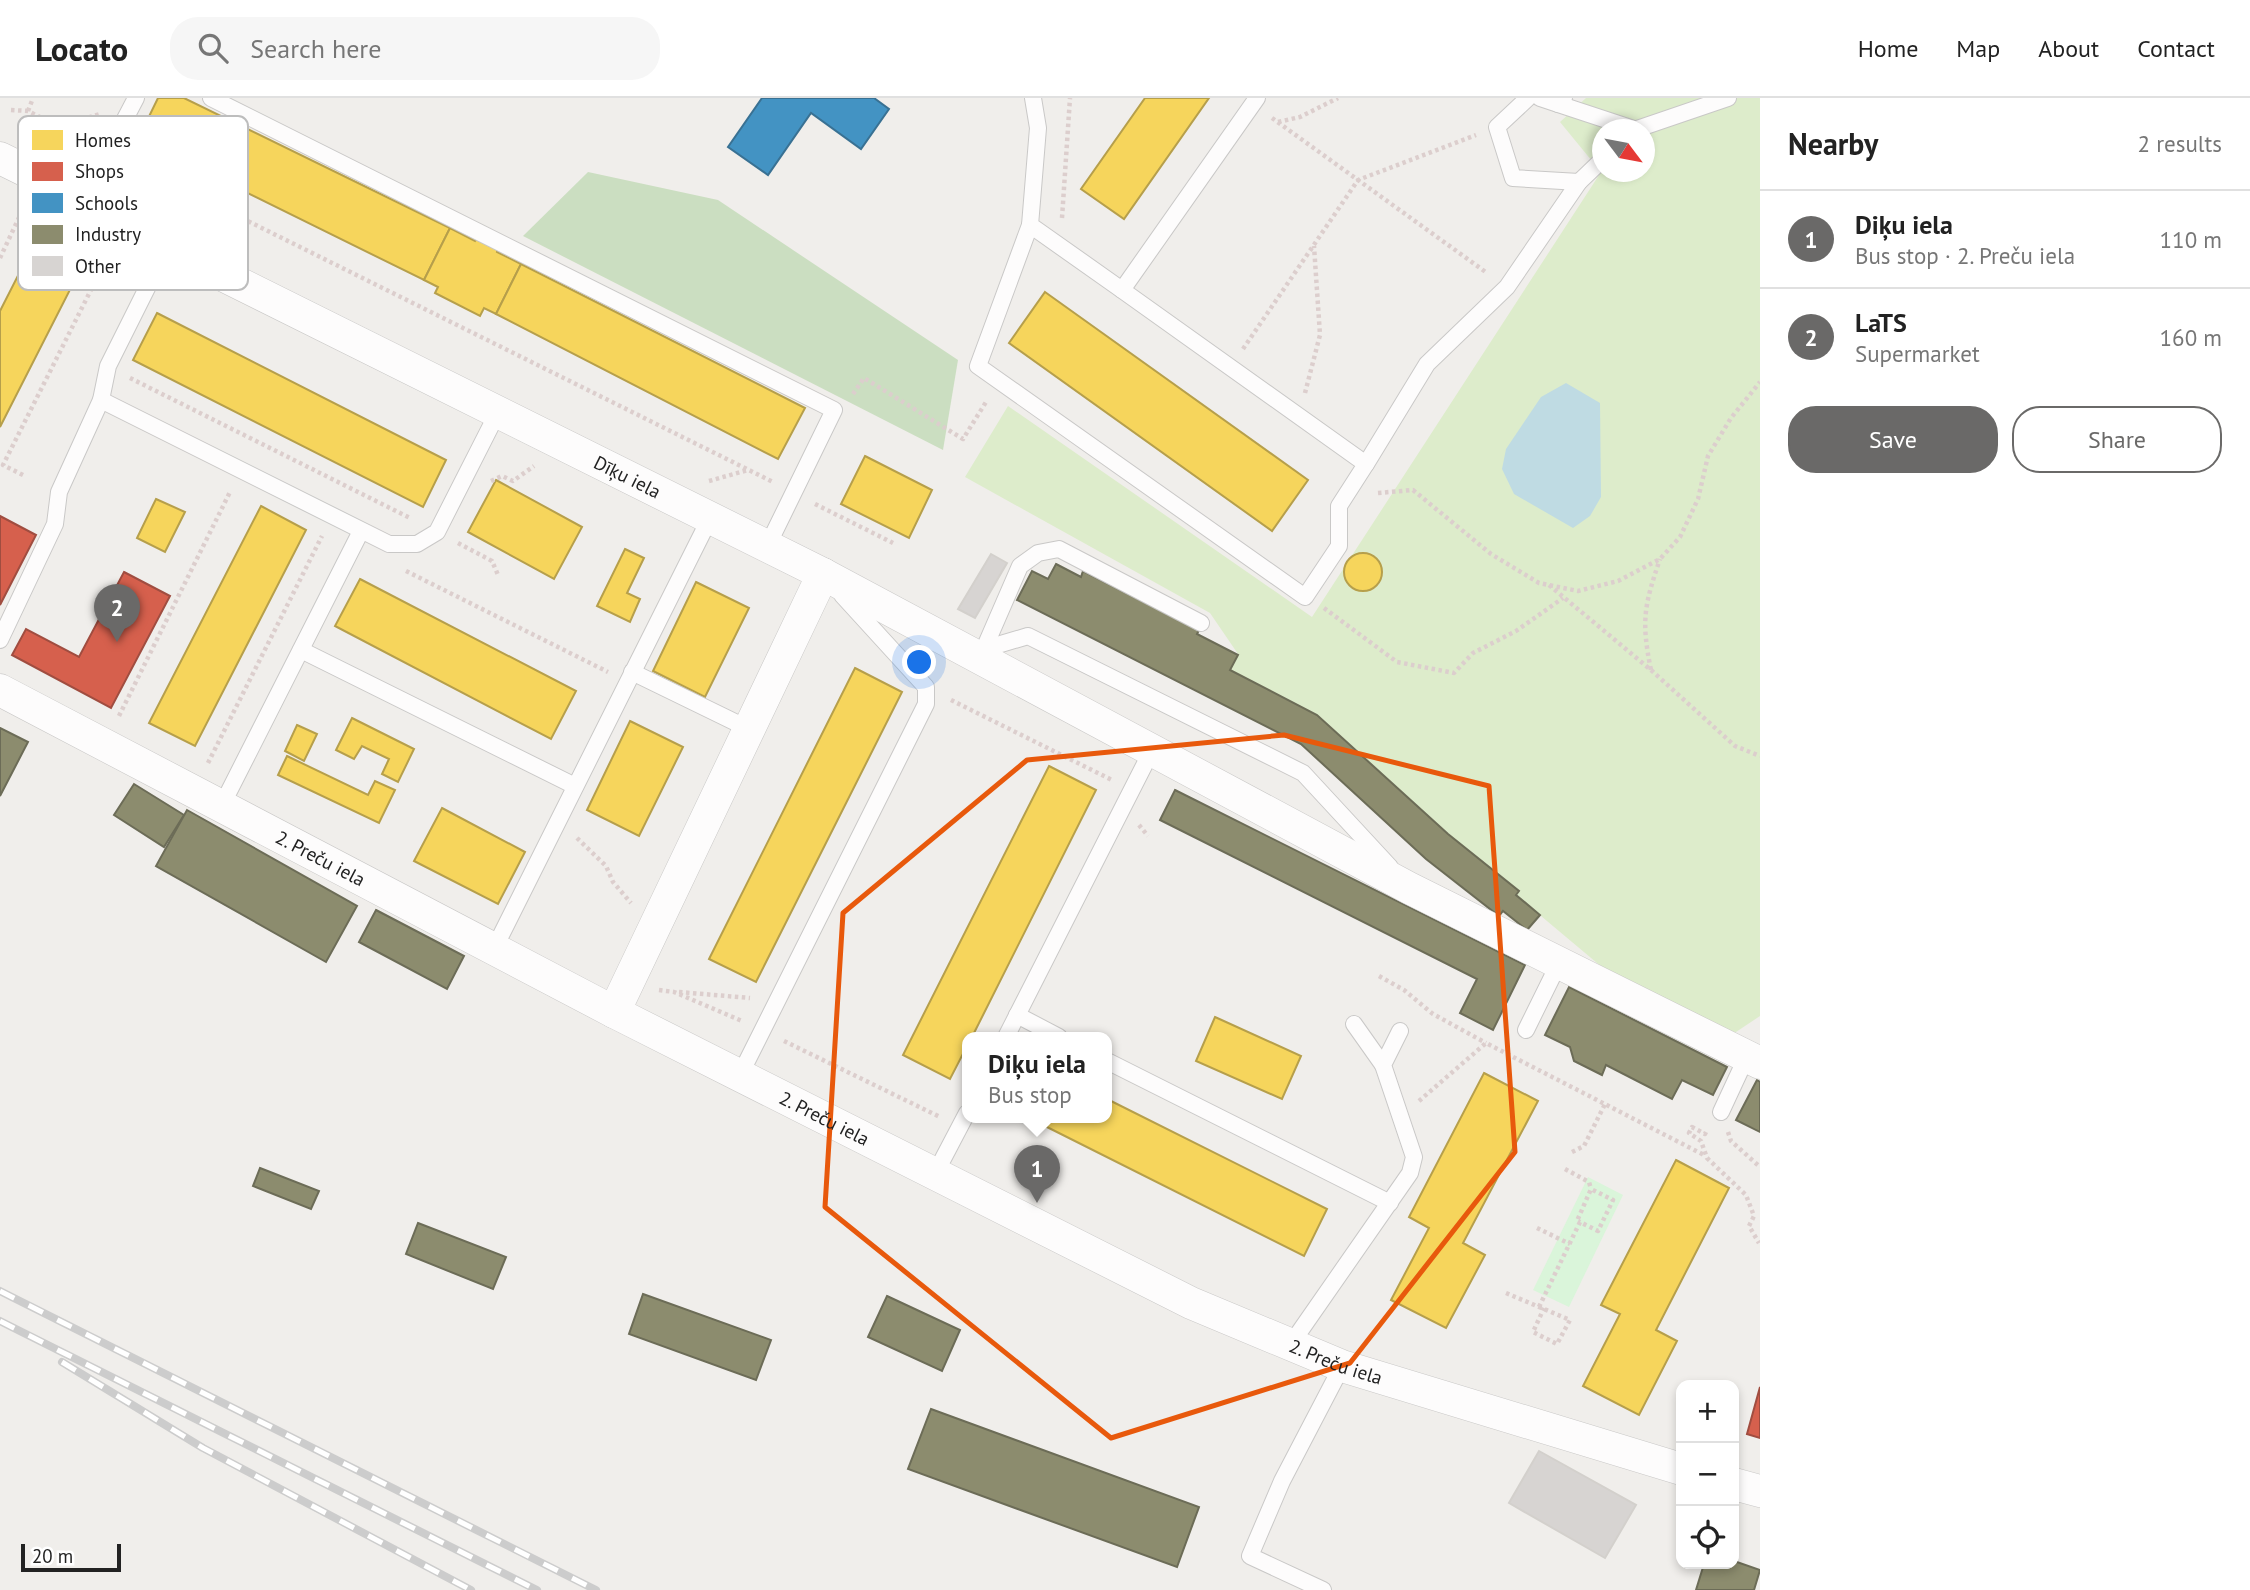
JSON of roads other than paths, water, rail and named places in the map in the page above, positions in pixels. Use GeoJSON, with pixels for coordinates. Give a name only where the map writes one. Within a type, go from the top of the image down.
{"type":"FeatureCollection","features":[{"type":"Feature","properties":{"kind":"street","name":"Dīķu iela"},"geometry":{"type":"LineString","coordinates":[[0,158],[18,167]]}},
{"type":"Feature","properties":{"kind":"street","name":"Dīķu iela"},"geometry":{"type":"LineString","coordinates":[[248,288],[978,651],[1152,750],[1409,888],[1754,1060]]}},
{"type":"Feature","properties":{"kind":"street"},"geometry":{"type":"LineString","coordinates":[[621,1000],[824,574]]}},
{"type":"Feature","properties":{"kind":"street","name":"2. Preču iela"},"geometry":{"type":"LineString","coordinates":[[0,690],[494,949],[621,1000],[740,1075],[1191,1303],[1342,1366],[1676,1467]]}},
{"type":"Feature","properties":{"kind":"street"},"geometry":{"type":"LineString","coordinates":[[1739,1485],[1760,1491]]}},
{"type":"Feature","properties":{"kind":"lane"},"geometry":{"type":"LineString","coordinates":[[211,98],[247,116]]}},
{"type":"Feature","properties":{"kind":"lane"},"geometry":{"type":"LineString","coordinates":[[1033,98],[1038,128],[1030,225],[978,366],[1305,597],[1339,547],[1339,506],[1427,364],[1507,287],[1579,182],[1592,170]]}},
{"type":"Feature","properties":{"kind":"lane"},"geometry":{"type":"LineString","coordinates":[[1528,98],[1497,127],[1513,178],[1579,182]]}},
{"type":"Feature","properties":{"kind":"lane"},"geometry":{"type":"LineString","coordinates":[[1540,98],[1561,101],[1608,119]]}},
{"type":"Feature","properties":{"kind":"lane"},"geometry":{"type":"LineString","coordinates":[[1655,122],[1728,98]]}},
{"type":"Feature","properties":{"kind":"lane"},"geometry":{"type":"LineString","coordinates":[[127,116],[135,100]]}},
{"type":"Feature","properties":{"kind":"lane"},"geometry":{"type":"LineString","coordinates":[[1122,290],[1255,101]]}},
{"type":"Feature","properties":{"kind":"lane"},"geometry":{"type":"LineString","coordinates":[[248,117],[834,410],[767,547]]}},
{"type":"Feature","properties":{"kind":"lane"},"geometry":{"type":"LineString","coordinates":[[1030,225],[1366,464]]}},
{"type":"Feature","properties":{"kind":"lane"},"geometry":{"type":"LineString","coordinates":[[0,640],[55,524],[59,492],[101,400],[108,366],[146,290]]}},
{"type":"Feature","properties":{"kind":"lane"},"geometry":{"type":"LineString","coordinates":[[101,400],[389,544],[417,544],[437,532],[498,412]]}},
{"type":"Feature","properties":{"kind":"lane"},"geometry":{"type":"LineString","coordinates":[[494,949],[710,518]]}},
{"type":"Feature","properties":{"kind":"lane"},"geometry":{"type":"LineString","coordinates":[[221,807],[361,531]]}},
{"type":"Feature","properties":{"kind":"lane"},"geometry":{"type":"LineString","coordinates":[[978,651],[1020,566],[1038,553],[1059,549],[1201,622]]}},
{"type":"Feature","properties":{"kind":"lane"},"geometry":{"type":"LineString","coordinates":[[740,1075],[926,704],[926,687],[824,574]]}},
{"type":"Feature","properties":{"kind":"lane"},"geometry":{"type":"LineString","coordinates":[[978,651],[1028,636],[1303,773],[1409,888]]}},
{"type":"Feature","properties":{"kind":"lane"},"geometry":{"type":"LineString","coordinates":[[301,650],[575,786]]}},
{"type":"Feature","properties":{"kind":"lane"},"geometry":{"type":"LineString","coordinates":[[630,676],[749,729]]}},
{"type":"Feature","properties":{"kind":"lane"},"geometry":{"type":"LineString","coordinates":[[1008,1032],[1152,750]]}},
{"type":"Feature","properties":{"kind":"lane"},"geometry":{"type":"LineString","coordinates":[[1526,1030],[1559,963]]}},
{"type":"Feature","properties":{"kind":"lane"},"geometry":{"type":"LineString","coordinates":[[1017,1015],[1049,1032]]}},
{"type":"Feature","properties":{"kind":"lane"},"geometry":{"type":"LineString","coordinates":[[1291,1345],[1410,1173],[1414,1157],[1383,1065],[1354,1024]]}},
{"type":"Feature","properties":{"kind":"lane"},"geometry":{"type":"LineString","coordinates":[[1383,1065],[1400,1031]]}},
{"type":"Feature","properties":{"kind":"lane"},"geometry":{"type":"LineString","coordinates":[[1721,1112],[1754,1060]]}},
{"type":"Feature","properties":{"kind":"lane"},"geometry":{"type":"LineString","coordinates":[[1112,1064],[1390,1203]]}},
{"type":"Feature","properties":{"kind":"lane"},"geometry":{"type":"LineString","coordinates":[[935,1174],[962,1122]]}},
{"type":"Feature","properties":{"kind":"lane"},"geometry":{"type":"LineString","coordinates":[[1323,1590],[1250,1556],[1282,1481],[1342,1366]]}},
{"type":"Feature","properties":{"kind":"water"},"geometry":{"type":"Polygon","coordinates":[[[1566,383],[1600,403],[1601,497],[1590,516],[1573,528],[1514,494],[1502,469],[1506,449],[1541,397],[1566,383]]]}},
{"type":"Feature","properties":{"kind":"railway"},"geometry":{"type":"LineString","coordinates":[[0,1291],[596,1590]]}},
{"type":"Feature","properties":{"kind":"railway"},"geometry":{"type":"LineString","coordinates":[[0,1321],[537,1590]]}},
{"type":"Feature","properties":{"kind":"railway"},"geometry":{"type":"LineString","coordinates":[[62,1362],[203,1448],[471,1590]]}},
{"type":"Feature","properties":{"kind":"place","name":"LaTS"},"geometry":{"type":"Point","coordinates":[117,642]}},
{"type":"Feature","properties":{"kind":"place","name":"Diķu iela"},"geometry":{"type":"Point","coordinates":[1037,1203]}}]}
